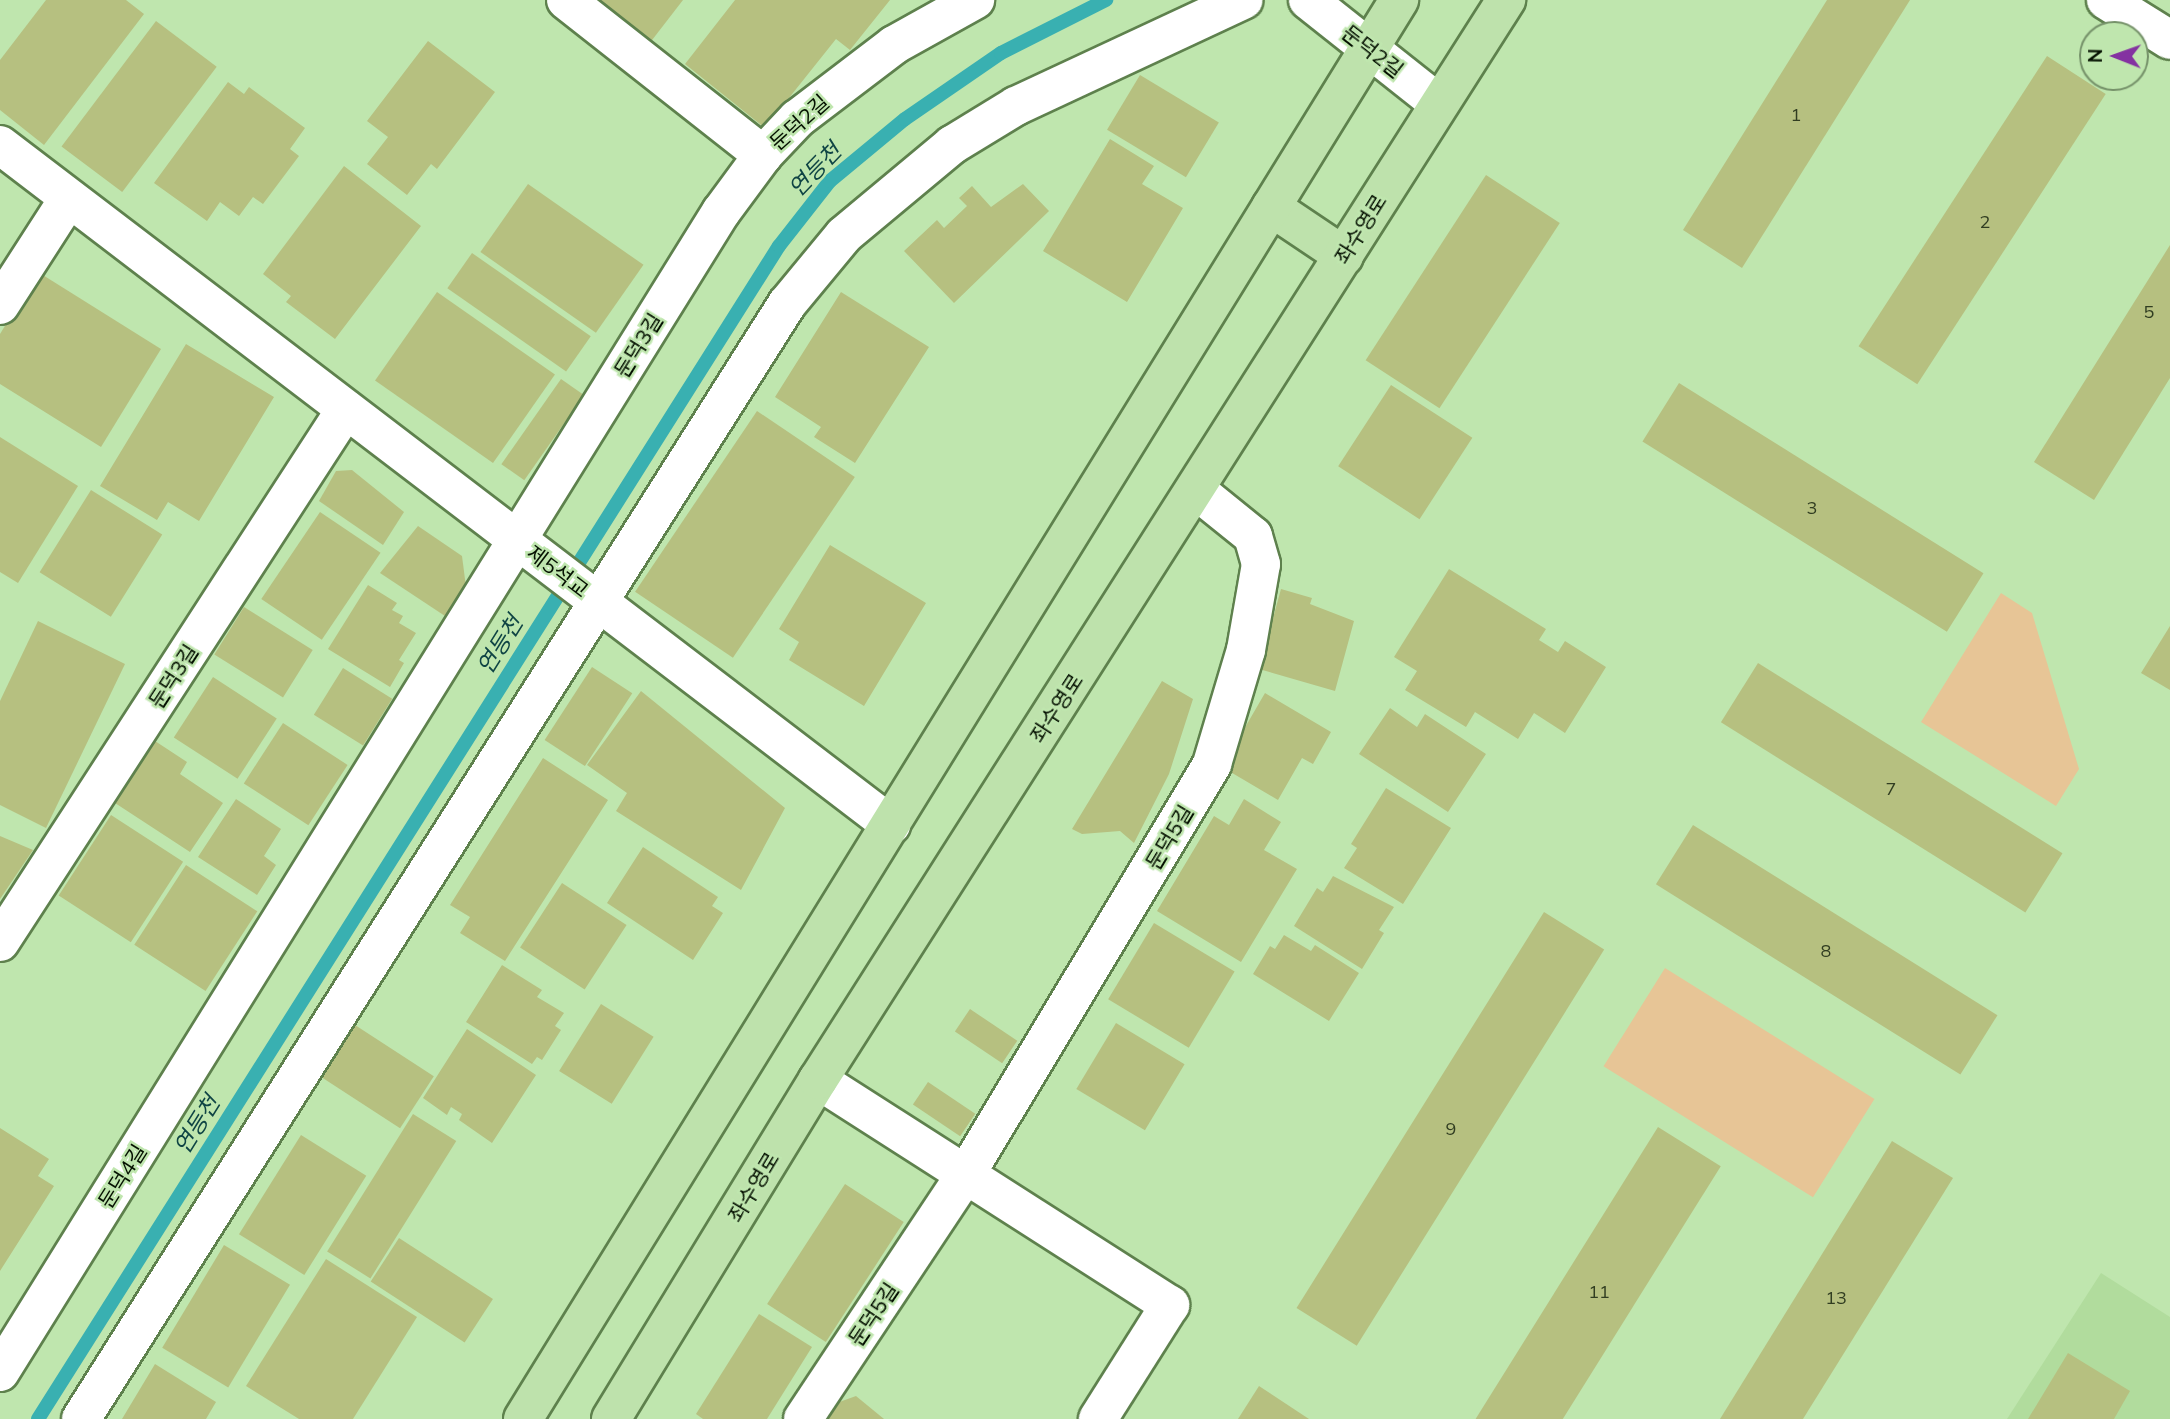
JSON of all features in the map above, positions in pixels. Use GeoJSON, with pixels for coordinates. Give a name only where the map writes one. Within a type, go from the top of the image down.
{"type":"FeatureCollection","features":[{"type":"Feature","properties":{"kind":"main road"},"geometry":{"type":"LineString","coordinates":[[523,1419],[1399,0]]}},
{"type":"Feature","properties":{"kind":"main road","name":"좌수영로"},"geometry":{"type":"LineString","coordinates":[[611,1419],[818,1080],[1506,0]]}},
{"type":"Feature","properties":{"kind":"main road"},"geometry":{"type":"LineString","coordinates":[[1271,207],[1344,256]]}},
{"type":"Feature","properties":{"kind":"street","name":"둔덕2길"},"geometry":{"type":"LineString","coordinates":[[566,0],[763,155],[797,119],[894,45],[975,0]]}},
{"type":"Feature","properties":{"kind":"street"},"geometry":{"type":"LineString","coordinates":[[81,1419],[787,304],[844,235],[952,145],[1016,106],[1244,0]]}},
{"type":"Feature","properties":{"kind":"street","name":"둔덕2길"},"geometry":{"type":"LineString","coordinates":[[1308,0],[1438,103]]}},
{"type":"Feature","properties":{"kind":"street"},"geometry":{"type":"LineString","coordinates":[[2106,0],[2170,40]]}},
{"type":"Feature","properties":{"kind":"street"},"geometry":{"type":"LineString","coordinates":[[0,145],[516,539]]}},
{"type":"Feature","properties":{"kind":"street","name":"둔덕3길"},"geometry":{"type":"LineString","coordinates":[[245,980],[721,212],[763,155]]}},
{"type":"Feature","properties":{"kind":"street"},"geometry":{"type":"LineString","coordinates":[[0,304],[69,198]]}},
{"type":"Feature","properties":{"kind":"street","name":"둔덕3길"},"geometry":{"type":"LineString","coordinates":[[0,942],[346,409]]}},
{"type":"Feature","properties":{"kind":"street","name":"둔덕5길"},"geometry":{"type":"LineString","coordinates":[[803,1419],[966,1174],[1212,764],[1246,650],[1261,564],[1254,536],[1196,490]]}},
{"type":"Feature","properties":{"kind":"street","name":"제5석교"},"geometry":{"type":"LineString","coordinates":[[516,539],[600,602]]}},
{"type":"Feature","properties":{"kind":"street"},"geometry":{"type":"LineString","coordinates":[[600,602],[891,825]]}},
{"type":"Feature","properties":{"kind":"street","name":"둔덕4길"},"geometry":{"type":"LineString","coordinates":[[0,1372],[245,980]]}},
{"type":"Feature","properties":{"kind":"street"},"geometry":{"type":"LineString","coordinates":[[818,1080],[1170,1305],[1098,1419]]}},
{"type":"Feature","properties":{"kind":"shaded area"},"geometry":{"type":"Polygon","coordinates":[[[2001,593],[2032,613],[2079,769],[2056,806],[1921,722],[2001,593]]]}},
{"type":"Feature","properties":{"kind":"shaded area"},"geometry":{"type":"Polygon","coordinates":[[[1665,968],[1874,1099],[1813,1197],[1604,1066],[1665,968]]]}},
{"type":"Feature","properties":{"kind":"shaded area"},"geometry":{"type":"Polygon","coordinates":[[[2101,1273],[2170,1317],[2170,1419],[2007,1419],[2101,1273]]]}},
{"type":"Feature","properties":{"kind":"building"},"geometry":{"type":"Polygon","coordinates":[[[46,0],[126,0],[144,14],[44,145],[0,110],[0,60],[46,0]]]}},
{"type":"Feature","properties":{"kind":"building"},"geometry":{"type":"Polygon","coordinates":[[[593,0],[683,0],[649,44],[593,0]]]}},
{"type":"Feature","properties":{"kind":"building"},"geometry":{"type":"Polygon","coordinates":[[[735,0],[890,0],[850,50],[836,39],[765,128],[685,64],[735,0]]]}},
{"type":"Feature","properties":{"kind":"building"},"geometry":{"type":"Polygon","coordinates":[[[1827,0],[1910,0],[1742,268],[1683,230],[1827,0]]]}},
{"type":"Feature","properties":{"kind":"building"},"geometry":{"type":"Polygon","coordinates":[[[156,21],[217,67],[122,192],[62,146],[156,21]]]}},
{"type":"Feature","properties":{"kind":"building"},"geometry":{"type":"Polygon","coordinates":[[[428,41],[495,92],[437,169],[431,164],[407,195],[367,164],[388,137],[367,121],[428,41]]]}},
{"type":"Feature","properties":{"kind":"building"},"geometry":{"type":"Polygon","coordinates":[[[2047,56],[2079,77],[2079,91],[2101,91],[2106,94],[1917,384],[1859,346],[2047,56]]]}},
{"type":"Feature","properties":{"kind":"building"},"geometry":{"type":"Polygon","coordinates":[[[1140,75],[1219,122],[1186,177],[1107,130],[1140,75]]]}},
{"type":"Feature","properties":{"kind":"building"},"geometry":{"type":"Polygon","coordinates":[[[228,82],[244,94],[249,87],[305,128],[290,149],[299,156],[263,204],[253,197],[239,216],[220,202],[207,221],[154,183],[228,82]]]}},
{"type":"Feature","properties":{"kind":"building"},"geometry":{"type":"Polygon","coordinates":[[[1110,139],[1154,166],[1142,184],[1183,208],[1127,302],[1043,251],[1110,139]]]}},
{"type":"Feature","properties":{"kind":"building"},"geometry":{"type":"Polygon","coordinates":[[[344,166],[421,226],[335,339],[286,302],[291,296],[263,274],[344,166]]]}},
{"type":"Feature","properties":{"kind":"building"},"geometry":{"type":"Polygon","coordinates":[[[1486,175],[1560,223],[1439,408],[1366,360],[1486,175]]]}},
{"type":"Feature","properties":{"kind":"building"},"geometry":{"type":"Polygon","coordinates":[[[528,184],[644,265],[596,333],[480,252],[528,184]]]}},
{"type":"Feature","properties":{"kind":"building"},"geometry":{"type":"Polygon","coordinates":[[[1023,184],[1049,211],[954,303],[904,251],[937,220],[944,228],[967,206],[959,198],[972,186],[991,207],[1023,184]]]}},
{"type":"Feature","properties":{"kind":"building"},"geometry":{"type":"Polygon","coordinates":[[[2170,245],[2170,378],[2094,500],[2034,462],[2170,245]]]}},
{"type":"Feature","properties":{"kind":"building"},"geometry":{"type":"Polygon","coordinates":[[[472,253],[591,336],[566,371],[447,288],[472,253]]]}},
{"type":"Feature","properties":{"kind":"building"},"geometry":{"type":"Polygon","coordinates":[[[38,272],[161,349],[101,447],[0,384],[0,334],[38,272]]]}},
{"type":"Feature","properties":{"kind":"building"},"geometry":{"type":"Polygon","coordinates":[[[437,292],[555,375],[493,463],[375,380],[437,292]]]}},
{"type":"Feature","properties":{"kind":"building"},"geometry":{"type":"Polygon","coordinates":[[[841,292],[929,347],[855,463],[814,437],[821,427],[775,397],[841,292]]]}},
{"type":"Feature","properties":{"kind":"building"},"geometry":{"type":"Polygon","coordinates":[[[186,344],[274,397],[199,521],[168,502],[157,520],[100,486],[186,344]]]}},
{"type":"Feature","properties":{"kind":"building"},"geometry":{"type":"Polygon","coordinates":[[[561,379],[584,395],[524,480],[501,464],[561,379]]]}},
{"type":"Feature","properties":{"kind":"building"},"geometry":{"type":"Polygon","coordinates":[[[1679,383],[1983,573],[1947,632],[1642,442],[1679,383]]]}},
{"type":"Feature","properties":{"kind":"building"},"geometry":{"type":"Polygon","coordinates":[[[1391,385],[1472,438],[1420,519],[1338,466],[1391,385]]]}},
{"type":"Feature","properties":{"kind":"building"},"geometry":{"type":"Polygon","coordinates":[[[757,411],[855,477],[733,658],[635,592],[757,411]]]}},
{"type":"Feature","properties":{"kind":"building"},"geometry":{"type":"Polygon","coordinates":[[[0,437],[78,486],[18,583],[0,572],[0,437]]]}},
{"type":"Feature","properties":{"kind":"building"},"geometry":{"type":"Polygon","coordinates":[[[352,470],[404,512],[383,545],[319,501],[336,471],[352,470]]]}},
{"type":"Feature","properties":{"kind":"building"},"geometry":{"type":"Polygon","coordinates":[[[91,490],[162,535],[111,617],[40,572],[91,490]]]}},
{"type":"Feature","properties":{"kind":"building"},"geometry":{"type":"Polygon","coordinates":[[[320,512],[381,553],[322,640],[261,599],[320,512]]]}},
{"type":"Feature","properties":{"kind":"building"},"geometry":{"type":"Polygon","coordinates":[[[418,526],[462,556],[466,587],[445,616],[380,573],[418,526]]]}},
{"type":"Feature","properties":{"kind":"building"},"geometry":{"type":"Polygon","coordinates":[[[830,545],[926,603],[864,706],[789,660],[799,642],[779,629],[830,545]]]}},
{"type":"Feature","properties":{"kind":"building"},"geometry":{"type":"Polygon","coordinates":[[[1449,569],[1546,629],[1539,640],[1558,652],[1565,641],[1606,667],[1565,733],[1534,713],[1518,739],[1475,712],[1466,727],[1405,690],[1417,671],[1394,657],[1449,569]]]}},
{"type":"Feature","properties":{"kind":"building"},"geometry":{"type":"Polygon","coordinates":[[[368,585],[397,603],[392,610],[403,616],[399,623],[416,633],[399,660],[404,663],[390,687],[328,649],[368,585]]]}},
{"type":"Feature","properties":{"kind":"building"},"geometry":{"type":"Polygon","coordinates":[[[1281,589],[1312,598],[1310,604],[1354,621],[1335,691],[1259,669],[1281,589]]]}},
{"type":"Feature","properties":{"kind":"building"},"geometry":{"type":"Polygon","coordinates":[[[244,607],[313,650],[283,697],[214,654],[244,607]]]}},
{"type":"Feature","properties":{"kind":"building"},"geometry":{"type":"Polygon","coordinates":[[[38,621],[125,664],[46,828],[0,805],[0,701],[38,621]]]}},
{"type":"Feature","properties":{"kind":"building"},"geometry":{"type":"Polygon","coordinates":[[[2170,626],[2170,690],[2141,673],[2170,626]]]}},
{"type":"Feature","properties":{"kind":"building"},"geometry":{"type":"Polygon","coordinates":[[[1758,663],[2062,853],[2025,913],[1721,722],[1758,663]]]}},
{"type":"Feature","properties":{"kind":"building"},"geometry":{"type":"Polygon","coordinates":[[[592,667],[632,693],[585,766],[545,740],[592,667]]]}},
{"type":"Feature","properties":{"kind":"building"},"geometry":{"type":"Polygon","coordinates":[[[343,668],[392,699],[363,745],[314,715],[343,668]]]}},
{"type":"Feature","properties":{"kind":"building"},"geometry":{"type":"Polygon","coordinates":[[[213,677],[277,718],[238,779],[174,737],[213,677]]]}},
{"type":"Feature","properties":{"kind":"building"},"geometry":{"type":"Polygon","coordinates":[[[1162,681],[1193,699],[1169,774],[1134,843],[1120,831],[1082,834],[1072,829],[1162,681]]]}},
{"type":"Feature","properties":{"kind":"building"},"geometry":{"type":"Polygon","coordinates":[[[641,691],[785,808],[741,890],[616,811],[627,793],[587,765],[641,691]]]}},
{"type":"Feature","properties":{"kind":"building"},"geometry":{"type":"Polygon","coordinates":[[[1265,693],[1331,732],[1313,764],[1302,758],[1278,800],[1222,767],[1265,693]]]}},
{"type":"Feature","properties":{"kind":"building"},"geometry":{"type":"Polygon","coordinates":[[[1390,708],[1417,727],[1425,714],[1486,754],[1448,812],[1359,754],[1390,708]]]}},
{"type":"Feature","properties":{"kind":"building"},"geometry":{"type":"Polygon","coordinates":[[[283,723],[348,765],[308,825],[244,783],[283,723]]]}},
{"type":"Feature","properties":{"kind":"building"},"geometry":{"type":"Polygon","coordinates":[[[155,741],[187,762],[180,774],[223,803],[190,852],[115,803],[155,741]]]}},
{"type":"Feature","properties":{"kind":"building"},"geometry":{"type":"Polygon","coordinates":[[[543,758],[608,800],[505,961],[460,933],[470,917],[450,905],[543,758]]]}},
{"type":"Feature","properties":{"kind":"building"},"geometry":{"type":"Polygon","coordinates":[[[1386,788],[1451,828],[1403,904],[1344,868],[1357,848],[1351,844],[1386,788]]]}},
{"type":"Feature","properties":{"kind":"building"},"geometry":{"type":"Polygon","coordinates":[[[236,799],[281,829],[264,856],[276,865],[257,895],[198,857],[236,799]]]}},
{"type":"Feature","properties":{"kind":"building"},"geometry":{"type":"Polygon","coordinates":[[[1244,799],[1281,822],[1264,850],[1297,869],[1241,962],[1157,911],[1214,816],[1229,825],[1244,799]]]}},
{"type":"Feature","properties":{"kind":"building"},"geometry":{"type":"Polygon","coordinates":[[[111,815],[183,862],[131,942],[59,896],[111,815]]]}},
{"type":"Feature","properties":{"kind":"building"},"geometry":{"type":"Polygon","coordinates":[[[1693,825],[1997,1015],[1960,1075],[1656,884],[1693,825]]]}},
{"type":"Feature","properties":{"kind":"building"},"geometry":{"type":"Polygon","coordinates":[[[0,836],[33,850],[0,899],[0,836]]]}},
{"type":"Feature","properties":{"kind":"building"},"geometry":{"type":"Polygon","coordinates":[[[643,847],[718,897],[712,906],[723,913],[693,960],[607,903],[643,847]]]}},
{"type":"Feature","properties":{"kind":"building"},"geometry":{"type":"Polygon","coordinates":[[[186,865],[257,911],[206,991],[134,945],[186,865]]]}},
{"type":"Feature","properties":{"kind":"building"},"geometry":{"type":"Polygon","coordinates":[[[1333,876],[1394,907],[1379,930],[1384,933],[1362,969],[1294,926],[1317,888],[1323,892],[1333,876]]]}},
{"type":"Feature","properties":{"kind":"building"},"geometry":{"type":"Polygon","coordinates":[[[562,883],[627,925],[585,990],[520,948],[562,883]]]}},
{"type":"Feature","properties":{"kind":"building"},"geometry":{"type":"Polygon","coordinates":[[[1544,912],[1604,950],[1357,1346],[1297,1308],[1544,912]]]}},
{"type":"Feature","properties":{"kind":"building"},"geometry":{"type":"Polygon","coordinates":[[[1154,923],[1235,971],[1189,1048],[1108,999],[1154,923]]]}},
{"type":"Feature","properties":{"kind":"building"},"geometry":{"type":"Polygon","coordinates":[[[1284,935],[1311,951],[1315,945],[1359,973],[1329,1021],[1253,974],[1270,946],[1275,949],[1284,935]]]}},
{"type":"Feature","properties":{"kind":"building"},"geometry":{"type":"Polygon","coordinates":[[[502,965],[542,990],[537,997],[564,1013],[555,1026],[561,1030],[542,1060],[537,1057],[532,1064],[466,1022],[502,965]]]}},
{"type":"Feature","properties":{"kind":"building"},"geometry":{"type":"Polygon","coordinates":[[[601,1004],[654,1037],[612,1104],[559,1071],[601,1004]]]}},
{"type":"Feature","properties":{"kind":"building"},"geometry":{"type":"Polygon","coordinates":[[[970,1009],[1017,1041],[1002,1063],[955,1031],[970,1009]]]}},
{"type":"Feature","properties":{"kind":"building"},"geometry":{"type":"Polygon","coordinates":[[[1116,1023],[1185,1064],[1145,1130],[1076,1089],[1116,1023]]]}},
{"type":"Feature","properties":{"kind":"building"},"geometry":{"type":"Polygon","coordinates":[[[355,1025],[434,1076],[400,1128],[321,1077],[355,1025]]]}},
{"type":"Feature","properties":{"kind":"building"},"geometry":{"type":"Polygon","coordinates":[[[467,1029],[536,1075],[492,1143],[459,1120],[462,1114],[451,1107],[447,1115],[423,1098],[467,1029]]]}},
{"type":"Feature","properties":{"kind":"building"},"geometry":{"type":"Polygon","coordinates":[[[928,1082],[975,1114],[960,1136],[913,1104],[928,1082]]]}},
{"type":"Feature","properties":{"kind":"building"},"geometry":{"type":"Polygon","coordinates":[[[413,1114],[456,1141],[370,1278],[327,1251],[413,1114]]]}},
{"type":"Feature","properties":{"kind":"building"},"geometry":{"type":"Polygon","coordinates":[[[1658,1127],[1721,1166],[1563,1419],[1476,1419],[1658,1127]]]}},
{"type":"Feature","properties":{"kind":"building"},"geometry":{"type":"Polygon","coordinates":[[[0,1128],[49,1159],[38,1176],[54,1186],[0,1271],[0,1128]]]}},
{"type":"Feature","properties":{"kind":"building"},"geometry":{"type":"Polygon","coordinates":[[[301,1135],[366,1176],[304,1275],[239,1234],[301,1135]]]}},
{"type":"Feature","properties":{"kind":"building"},"geometry":{"type":"Polygon","coordinates":[[[1892,1141],[1953,1178],[1803,1419],[1720,1419],[1892,1141]]]}},
{"type":"Feature","properties":{"kind":"building"},"geometry":{"type":"Polygon","coordinates":[[[845,1184],[904,1222],[826,1342],[767,1304],[845,1184]]]}},
{"type":"Feature","properties":{"kind":"building"},"geometry":{"type":"Polygon","coordinates":[[[399,1238],[493,1299],[465,1343],[371,1282],[399,1238]]]}},
{"type":"Feature","properties":{"kind":"building"},"geometry":{"type":"Polygon","coordinates":[[[224,1245],[290,1285],[228,1388],[162,1348],[224,1245]]]}},
{"type":"Feature","properties":{"kind":"building"},"geometry":{"type":"Polygon","coordinates":[[[326,1259],[417,1317],[353,1419],[299,1419],[246,1386],[326,1259]]]}},
{"type":"Feature","properties":{"kind":"building"},"geometry":{"type":"Polygon","coordinates":[[[759,1314],[812,1347],[767,1419],[703,1419],[696,1414],[759,1314]]]}},
{"type":"Feature","properties":{"kind":"building"},"geometry":{"type":"Polygon","coordinates":[[[2068,1353],[2130,1391],[2114,1419],[2028,1419],[2068,1353]]]}},
{"type":"Feature","properties":{"kind":"building"},"geometry":{"type":"Polygon","coordinates":[[[155,1364],[216,1402],[206,1419],[122,1419],[155,1364]]]}},
{"type":"Feature","properties":{"kind":"building"},"geometry":{"type":"Polygon","coordinates":[[[1259,1386],[1309,1419],[1238,1419],[1259,1386]]]}},
{"type":"Feature","properties":{"kind":"building"},"geometry":{"type":"Polygon","coordinates":[[[856,1396],[884,1419],[826,1419],[831,1405],[856,1396]]]}},
{"type":"Feature","properties":{"kind":"waterway","name":"연등천"},"geometry":{"type":"LineString","coordinates":[[38,1419],[779,246],[830,181],[905,119],[1001,53],[1106,0]]}}]}
